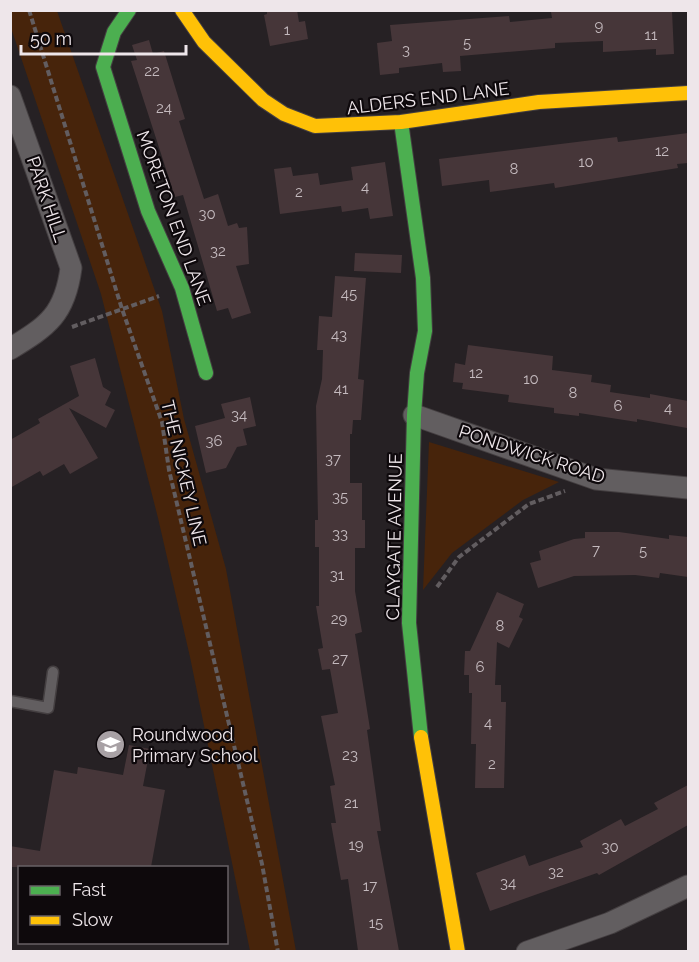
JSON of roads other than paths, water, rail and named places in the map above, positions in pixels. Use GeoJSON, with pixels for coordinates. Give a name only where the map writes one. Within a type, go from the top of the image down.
{"type":"FeatureCollection","features":[{"type":"Feature","properties":{"kind":"street","name":"MORETON END LANE"},"geometry":{"type":"LineString","coordinates":[[129,10],[114,32],[103,68],[148,211],[182,288],[206,373]]}},
{"type":"Feature","properties":{"kind":"street","name":"ALDERS END LANE"},"geometry":{"type":"LineString","coordinates":[[182,10],[204,42],[262,100],[284,114],[315,126],[401,122],[539,102],[688,93]]}},
{"type":"Feature","properties":{"kind":"street","name":"PARK HILL"},"geometry":{"type":"LineString","coordinates":[[10,96],[71,268],[69,283],[54,318],[34,335],[10,349]]}},
{"type":"Feature","properties":{"kind":"street","name":"CLAYGATE AVENUE"},"geometry":{"type":"LineString","coordinates":[[401,122],[423,278],[425,332],[417,373],[414,415],[409,623],[423,756],[458,951]]}},
{"type":"Feature","properties":{"kind":"street","name":"PONDWICK ROAD"},"geometry":{"type":"LineString","coordinates":[[414,415],[596,479],[688,488]]}},
{"type":"Feature","properties":{"kind":"street"},"geometry":{"type":"LineString","coordinates":[[527,951],[610,923],[688,886]]}},
{"type":"Feature","properties":{"kind":"lane"},"geometry":{"type":"LineString","coordinates":[[10,701],[48,708],[53,672]]}},
{"type":"Feature","properties":{"kind":"place","name":"Roundwood Primary School"},"geometry":{"type":"Point","coordinates":[111,744]}}]}
